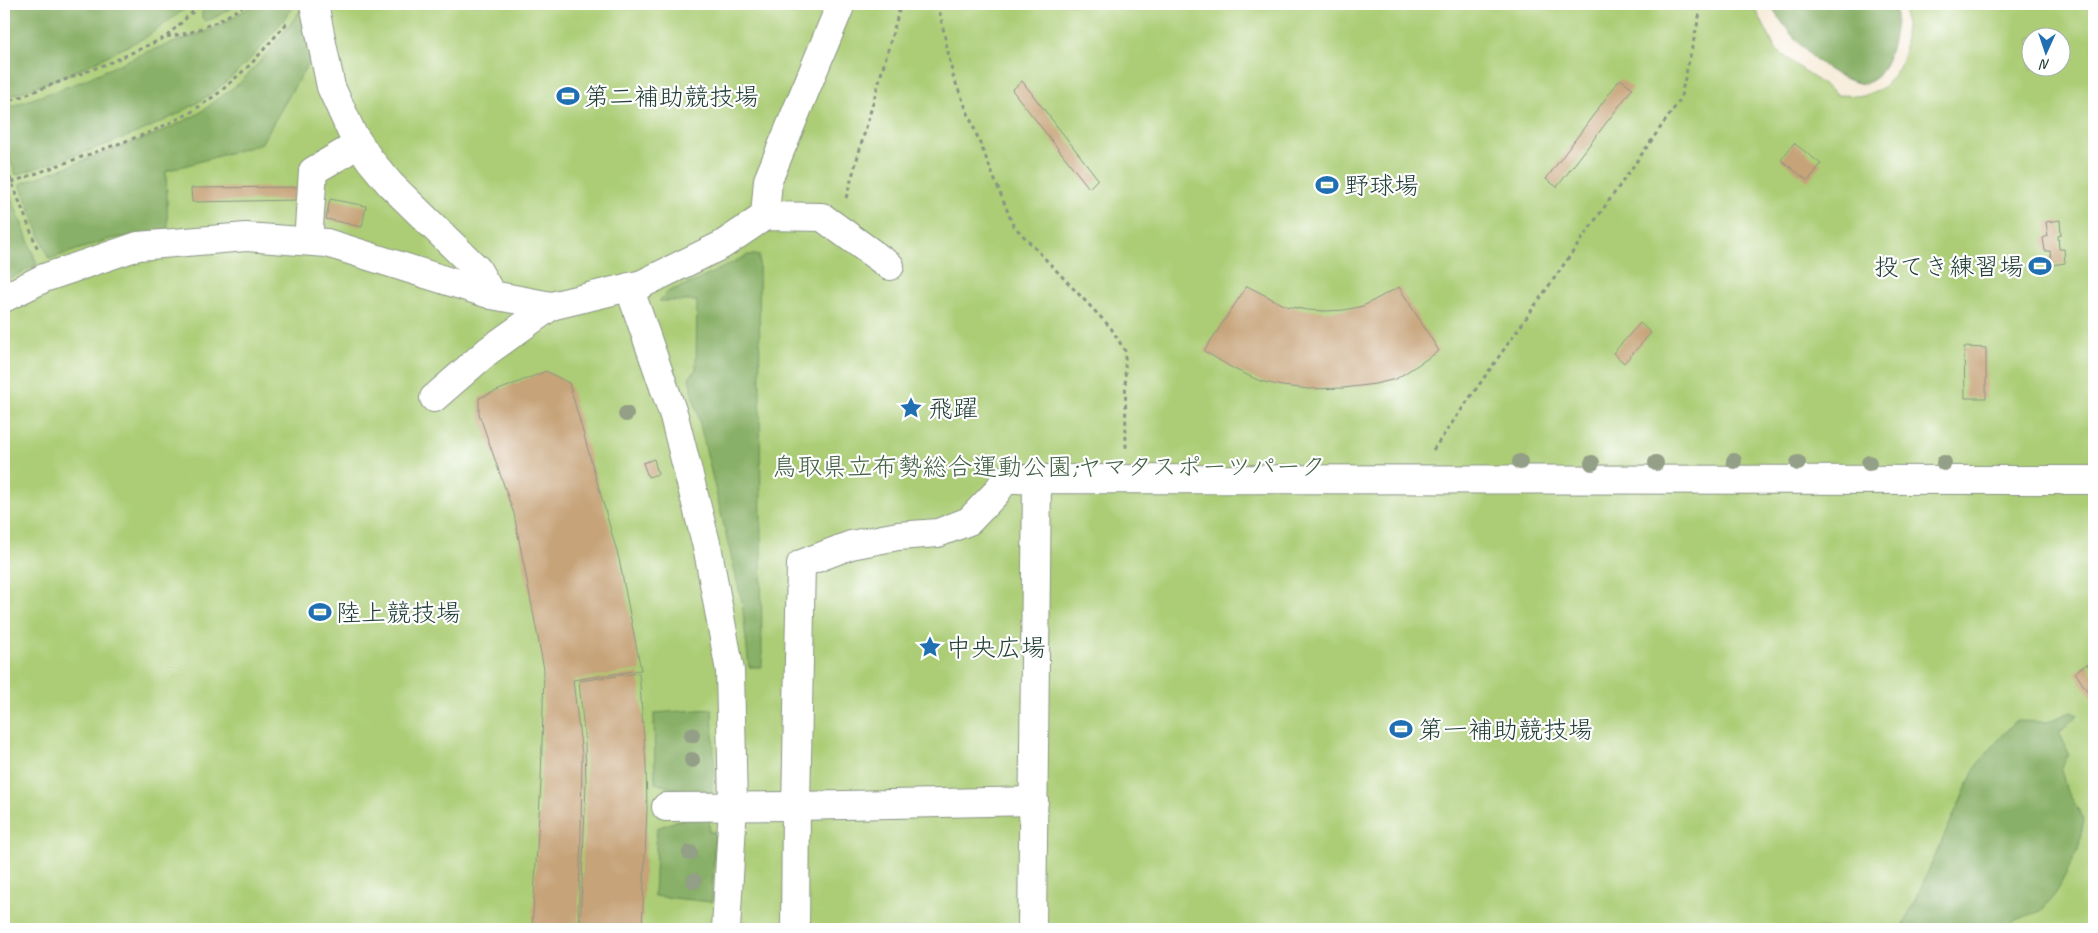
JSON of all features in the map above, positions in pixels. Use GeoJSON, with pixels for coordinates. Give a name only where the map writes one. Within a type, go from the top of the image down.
{"type":"FeatureCollection","features":[{"type":"Feature","properties":{"kind":"street"},"geometry":{"type":"LineString","coordinates":[[765,216],[768,180],[841,4]]}},
{"type":"Feature","properties":{"kind":"street"},"geometry":{"type":"LineString","coordinates":[[302,10],[340,109],[359,144],[390,184],[477,269],[492,295]]}},
{"type":"Feature","properties":{"kind":"street"},"geometry":{"type":"LineString","coordinates":[[308,241],[313,171],[359,144]]}},
{"type":"Feature","properties":{"kind":"street"},"geometry":{"type":"LineString","coordinates":[[434,398],[488,351],[551,306],[642,284],[722,245],[765,216],[822,217],[890,266]]}},
{"type":"Feature","properties":{"kind":"street"},"geometry":{"type":"LineString","coordinates":[[4,298],[49,276],[138,246],[246,237],[327,243],[492,295],[551,306]]}},
{"type":"Feature","properties":{"kind":"street"},"geometry":{"type":"LineString","coordinates":[[629,287],[674,416],[708,551],[730,671],[734,806],[726,929]]}},
{"type":"Feature","properties":{"kind":"street"},"geometry":{"type":"LineString","coordinates":[[795,929],[802,564],[851,545],[898,536],[938,533],[968,521],[996,494],[1006,479],[2094,480]]}},
{"type":"Feature","properties":{"kind":"street"},"geometry":{"type":"LineString","coordinates":[[1032,929],[1037,479]]}},
{"type":"Feature","properties":{"kind":"street"},"geometry":{"type":"LineString","coordinates":[[666,807],[1034,801]]}},
{"type":"Feature","properties":{"kind":"path"},"geometry":{"type":"LineString","coordinates":[[166,37],[201,4]]}},
{"type":"Feature","properties":{"kind":"path"},"geometry":{"type":"LineString","coordinates":[[4,103],[114,61],[166,37],[190,33],[219,21],[246,4]]}},
{"type":"Feature","properties":{"kind":"path"},"geometry":{"type":"LineString","coordinates":[[838,228],[901,4]]}},
{"type":"Feature","properties":{"kind":"path"},"geometry":{"type":"LineString","coordinates":[[938,4],[953,76],[1013,225],[1112,328],[1125,351],[1126,480]]}},
{"type":"Feature","properties":{"kind":"path"},"geometry":{"type":"LineString","coordinates":[[1411,479],[1680,100],[1702,4]]}},
{"type":"Feature","properties":{"kind":"path"},"geometry":{"type":"LineString","coordinates":[[4,185],[151,132],[190,113],[220,92],[252,63],[302,10]]}},
{"type":"Feature","properties":{"kind":"path"},"geometry":{"type":"LineString","coordinates":[[4,162],[49,276]]}},
{"type":"Feature","properties":{"kind":"green space","name":"鳥取県立布勢総合運動公園;ヤマタスポーツパーク"},"geometry":{"type":"Polygon","coordinates":[[[4,4],[1753,4],[1776,50],[1837,95],[1864,96],[1884,87],[1899,68],[1905,51],[1905,4],[2094,4],[2094,929],[4,929],[4,4]]]}},
{"type":"Feature","properties":{"kind":"green space"},"geometry":{"type":"Polygon","coordinates":[[[16,4],[192,4],[146,37],[70,74],[4,98],[4,8],[16,4]]]}},
{"type":"Feature","properties":{"kind":"green space"},"geometry":{"type":"Polygon","coordinates":[[[210,4],[238,4],[205,21],[202,18],[202,11],[210,4]]]}},
{"type":"Feature","properties":{"kind":"green space"},"geometry":{"type":"Polygon","coordinates":[[[255,4],[295,4],[256,53],[234,75],[209,95],[188,108],[141,131],[16,175],[4,144],[4,109],[80,82],[146,52],[214,29],[255,4]]]}},
{"type":"Feature","properties":{"kind":"green space"},"geometry":{"type":"Polygon","coordinates":[[[305,4],[315,42],[309,62],[261,144],[166,171],[168,231],[110,239],[49,259],[20,184],[159,133],[198,114],[241,82],[274,46],[305,4]]]}},
{"type":"Feature","properties":{"kind":"green space"},"geometry":{"type":"Polygon","coordinates":[[[1770,4],[1896,4],[1896,22],[1891,50],[1883,67],[1873,80],[1865,84],[1850,81],[1836,74],[1810,54],[1787,29],[1770,4]]]}},
{"type":"Feature","properties":{"kind":"green space"},"geometry":{"type":"Polygon","coordinates":[[[8,188],[37,264],[4,282],[4,190],[8,188]]]}},
{"type":"Feature","properties":{"kind":"green space"},"geometry":{"type":"Polygon","coordinates":[[[748,255],[759,255],[762,667],[749,667],[742,602],[689,378],[696,369],[697,301],[659,301],[669,291],[694,282],[748,255]]]}},
{"type":"Feature","properties":{"kind":"green space"},"geometry":{"type":"Polygon","coordinates":[[[712,709],[715,777],[712,780],[712,793],[685,792],[655,783],[654,713],[712,709]]]}},
{"type":"Feature","properties":{"kind":"green space"},"geometry":{"type":"Polygon","coordinates":[[[2071,712],[2078,715],[2059,732],[2069,754],[2061,769],[2066,789],[2084,819],[2078,850],[2056,893],[2041,911],[2012,921],[2010,929],[1902,929],[1976,766],[2015,721],[2047,722],[2071,712]]]}},
{"type":"Feature","properties":{"kind":"green space"},"geometry":{"type":"Polygon","coordinates":[[[710,816],[709,832],[715,832],[712,902],[654,896],[657,828],[685,818],[710,816]]]}},
{"type":"Feature","properties":{"kind":"building"},"geometry":{"type":"Polygon","coordinates":[[[1620,79],[1633,88],[1557,187],[1546,179],[1620,79]]]}},
{"type":"Feature","properties":{"kind":"building"},"geometry":{"type":"Polygon","coordinates":[[[1022,81],[1098,179],[1089,188],[1012,90],[1022,81]]]}},
{"type":"Feature","properties":{"kind":"building"},"geometry":{"type":"Polygon","coordinates":[[[1794,143],[1821,164],[1808,181],[1781,160],[1794,143]]]}},
{"type":"Feature","properties":{"kind":"building"},"geometry":{"type":"Polygon","coordinates":[[[299,187],[299,200],[192,202],[191,188],[299,187]]]}},
{"type":"Feature","properties":{"kind":"building"},"geometry":{"type":"Polygon","coordinates":[[[330,199],[366,206],[362,227],[326,219],[330,199]]]}},
{"type":"Feature","properties":{"kind":"building"},"geometry":{"type":"Polygon","coordinates":[[[2060,220],[2061,235],[2058,236],[2059,249],[2064,249],[2065,263],[2052,265],[2050,251],[2045,251],[2043,238],[2048,236],[2046,222],[2060,220]]]}},
{"type":"Feature","properties":{"kind":"building"},"geometry":{"type":"Polygon","coordinates":[[[1247,286],[1286,306],[1325,311],[1363,306],[1399,287],[1439,351],[1396,379],[1375,384],[1344,388],[1309,389],[1260,381],[1234,369],[1204,351],[1247,286]]]}},
{"type":"Feature","properties":{"kind":"building"},"geometry":{"type":"Polygon","coordinates":[[[1640,323],[1651,333],[1624,363],[1613,353],[1640,323]]]}},
{"type":"Feature","properties":{"kind":"building"},"geometry":{"type":"Polygon","coordinates":[[[1964,347],[1986,348],[1986,398],[1965,398],[1964,347]]]}},
{"type":"Feature","properties":{"kind":"building"},"geometry":{"type":"Polygon","coordinates":[[[546,371],[569,383],[619,559],[641,670],[573,680],[582,755],[578,929],[532,929],[541,782],[544,669],[514,514],[479,414],[479,398],[546,371]]]}},
{"type":"Feature","properties":{"kind":"building"},"geometry":{"type":"Polygon","coordinates":[[[654,459],[658,474],[648,477],[643,463],[654,459]]]}},
{"type":"Feature","properties":{"kind":"building"},"geometry":{"type":"Polygon","coordinates":[[[2087,664],[2094,676],[2094,702],[2075,672],[2087,664]]]}},
{"type":"Feature","properties":{"kind":"building"},"geometry":{"type":"Polygon","coordinates":[[[639,673],[646,764],[647,809],[642,929],[580,929],[586,784],[585,744],[579,681],[639,673]]]}},
{"type":"Feature","properties":{"kind":"place","name":"第二補助競技場"},"geometry":{"type":"Point","coordinates":[568,96]}},
{"type":"Feature","properties":{"kind":"place","name":"野球場"},"geometry":{"type":"Point","coordinates":[1327,185]}},
{"type":"Feature","properties":{"kind":"place","name":"投てき練習場"},"geometry":{"type":"Point","coordinates":[2040,266]}},
{"type":"Feature","properties":{"kind":"place","name":"飛躍"},"geometry":{"type":"Point","coordinates":[911,408]}},
{"type":"Feature","properties":{"kind":"place","name":"陸上競技場"},"geometry":{"type":"Point","coordinates":[320,612]}},
{"type":"Feature","properties":{"kind":"place","name":"中央広場"},"geometry":{"type":"Point","coordinates":[930,647]}},
{"type":"Feature","properties":{"kind":"place","name":"第一補助競技場"},"geometry":{"type":"Point","coordinates":[1401,729]}}]}
